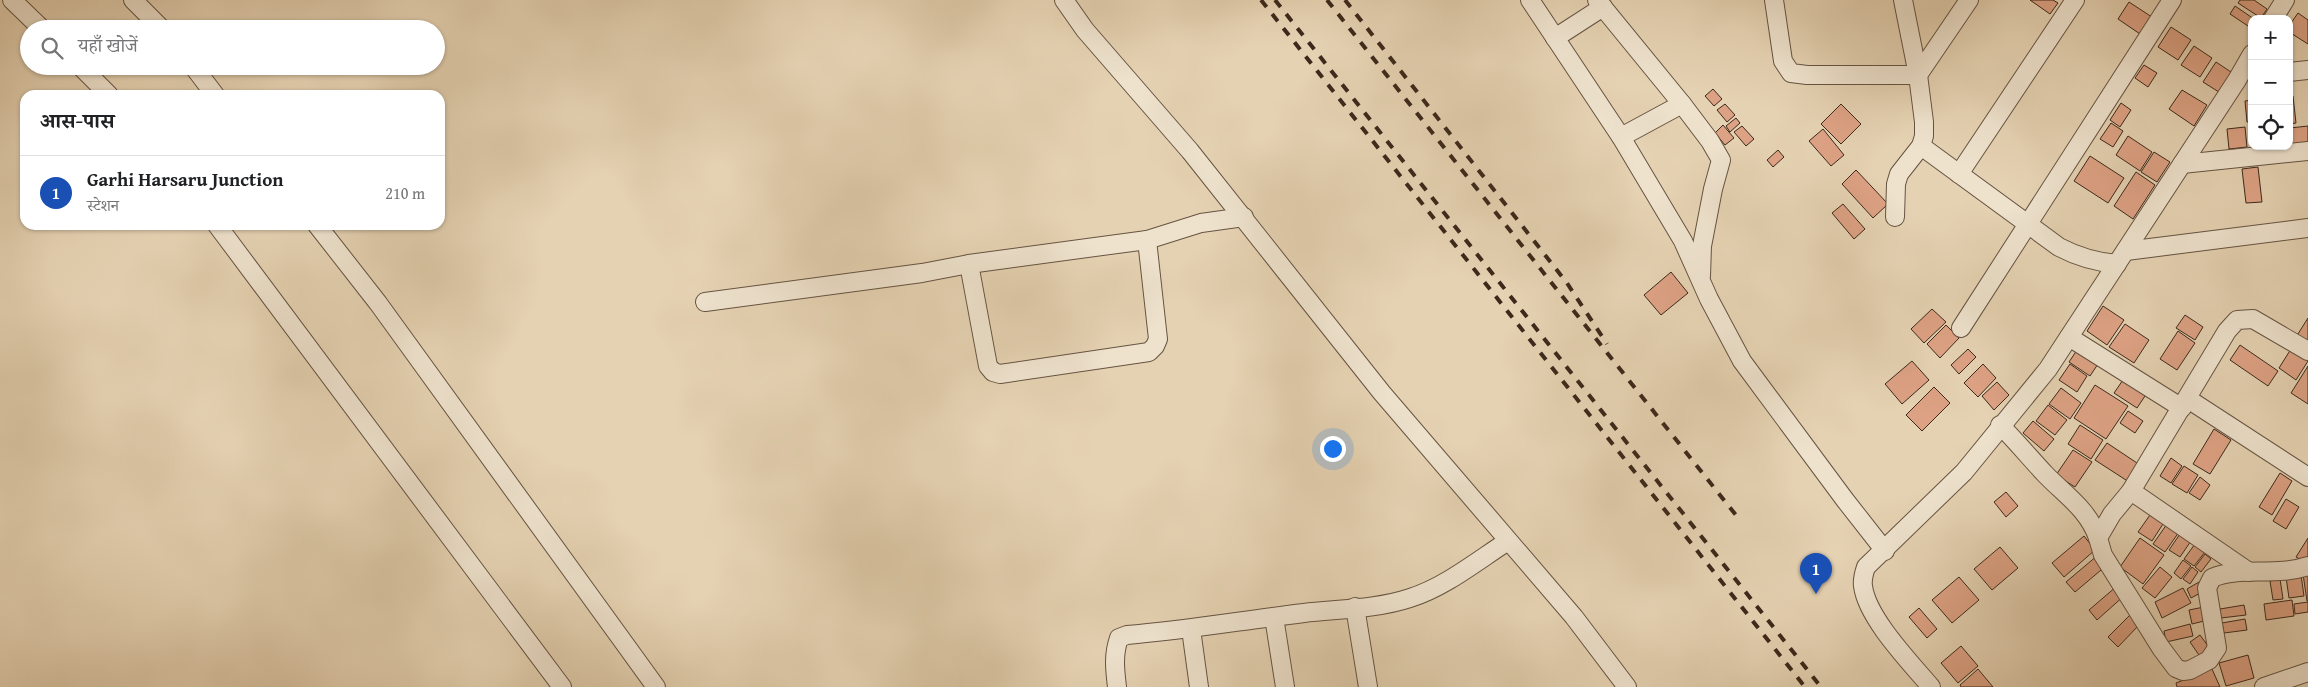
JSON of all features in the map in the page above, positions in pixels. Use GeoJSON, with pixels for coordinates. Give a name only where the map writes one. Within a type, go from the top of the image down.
{"type":"FeatureCollection","features":[{"type":"Feature","properties":{"kind":"street"},"geometry":{"type":"LineString","coordinates":[[12,0],[33,20]]}},
{"type":"Feature","properties":{"kind":"street"},"geometry":{"type":"LineString","coordinates":[[133,0],[153,20]]}},
{"type":"Feature","properties":{"kind":"street"},"geometry":{"type":"LineString","coordinates":[[1064,0],[1085,30],[1137,88],[1244,217],[1382,393],[1574,617],[1627,687]]}},
{"type":"Feature","properties":{"kind":"street"},"geometry":{"type":"LineString","coordinates":[[1530,0],[1621,137],[1683,241],[1701,282],[1742,361],[1845,500],[1885,550]]}},
{"type":"Feature","properties":{"kind":"street"},"geometry":{"type":"LineString","coordinates":[[1774,0],[1784,61],[1791,73],[1807,75],[1918,74]]}},
{"type":"Feature","properties":{"kind":"street"},"geometry":{"type":"LineString","coordinates":[[1895,217],[1896,184],[1899,174],[1921,146],[1924,122],[1918,74],[1902,0]]}},
{"type":"Feature","properties":{"kind":"street"},"geometry":{"type":"LineString","coordinates":[[1918,74],[1969,0]]}},
{"type":"Feature","properties":{"kind":"street"},"geometry":{"type":"LineString","coordinates":[[1959,174],[2075,0]]}},
{"type":"Feature","properties":{"kind":"street"},"geometry":{"type":"LineString","coordinates":[[1961,328],[2172,0]]}},
{"type":"Feature","properties":{"kind":"street"},"geometry":{"type":"LineString","coordinates":[[2276,15],[2285,0]]}},
{"type":"Feature","properties":{"kind":"street"},"geometry":{"type":"LineString","coordinates":[[1555,38],[1600,3],[1710,141],[1721,160],[1702,246],[1701,282]]}},
{"type":"Feature","properties":{"kind":"street"},"geometry":{"type":"LineString","coordinates":[[1931,687],[1889,636],[1868,602],[1863,587],[1866,567],[1964,472],[2000,425],[2048,369],[2182,164],[2245,79],[2250,60]]}},
{"type":"Feature","properties":{"kind":"street"},"geometry":{"type":"LineString","coordinates":[[2293,72],[2308,70]]}},
{"type":"Feature","properties":{"kind":"street"},"geometry":{"type":"LineString","coordinates":[[89,75],[104,90]]}},
{"type":"Feature","properties":{"kind":"street"},"geometry":{"type":"LineString","coordinates":[[200,75],[212,90]]}},
{"type":"Feature","properties":{"kind":"street"},"geometry":{"type":"LineString","coordinates":[[1621,137],[1682,104]]}},
{"type":"Feature","properties":{"kind":"street"},"geometry":{"type":"LineString","coordinates":[[1921,146],[2028,225],[2075,256],[2096,262],[2308,228]]}},
{"type":"Feature","properties":{"kind":"street"},"geometry":{"type":"LineString","coordinates":[[2182,164],[2308,151]]}},
{"type":"Feature","properties":{"kind":"street"},"geometry":{"type":"LineString","coordinates":[[706,302],[1147,240],[1201,223],[1244,217]]}},
{"type":"Feature","properties":{"kind":"street"},"geometry":{"type":"LineString","coordinates":[[221,230],[562,687]]}},
{"type":"Feature","properties":{"kind":"street"},"geometry":{"type":"LineString","coordinates":[[321,230],[378,304],[656,687]]}},
{"type":"Feature","properties":{"kind":"street"},"geometry":{"type":"LineString","coordinates":[[969,264],[988,366],[993,372],[1009,372],[1149,352],[1155,346],[1158,339],[1147,240]]}},
{"type":"Feature","properties":{"kind":"street"},"geometry":{"type":"LineString","coordinates":[[2098,538],[2112,514],[2131,491],[2227,331],[2238,320],[2253,319],[2308,351]]}},
{"type":"Feature","properties":{"kind":"street"},"geometry":{"type":"LineString","coordinates":[[2069,337],[2185,403],[2308,477]]}},
{"type":"Feature","properties":{"kind":"street"},"geometry":{"type":"LineString","coordinates":[[2000,425],[2045,474],[2087,514],[2093,523],[2103,555],[2161,648],[2176,668],[2183,671],[2190,670],[2209,660],[2217,648],[2207,588],[2208,582],[2212,578],[2219,575],[2249,572],[2273,573],[2308,566]]}},
{"type":"Feature","properties":{"kind":"street"},"geometry":{"type":"LineString","coordinates":[[2131,491],[2249,572]]}},
{"type":"Feature","properties":{"kind":"street"},"geometry":{"type":"LineString","coordinates":[[1117,687],[1114,662],[1115,648],[1119,638],[1127,635],[1191,629],[1274,616],[1381,604],[1410,598],[1438,586],[1508,541]]}},
{"type":"Feature","properties":{"kind":"street"},"geometry":{"type":"LineString","coordinates":[[1355,607],[1368,687]]}},
{"type":"Feature","properties":{"kind":"street"},"geometry":{"type":"LineString","coordinates":[[1274,616],[1285,687]]}},
{"type":"Feature","properties":{"kind":"street"},"geometry":{"type":"LineString","coordinates":[[1191,629],[1199,687]]}},
{"type":"Feature","properties":{"kind":"street"},"geometry":{"type":"LineString","coordinates":[[2264,687],[2308,672]]}},
{"type":"Feature","properties":{"kind":"building"},"geometry":{"type":"Polygon","coordinates":[[[2030,0],[2053,0],[2058,3],[2050,14],[2030,0]]]}},
{"type":"Feature","properties":{"kind":"building"},"geometry":{"type":"Polygon","coordinates":[[[2240,0],[2254,0],[2267,9],[2263,15],[2256,15],[2238,3],[2240,0]]]}},
{"type":"Feature","properties":{"kind":"building"},"geometry":{"type":"Polygon","coordinates":[[[2129,2],[2155,19],[2143,36],[2118,19],[2129,2]]]}},
{"type":"Feature","properties":{"kind":"building"},"geometry":{"type":"Polygon","coordinates":[[[2235,6],[2248,15],[2248,26],[2230,14],[2235,6]]]}},
{"type":"Feature","properties":{"kind":"building"},"geometry":{"type":"Polygon","coordinates":[[[2298,13],[2308,20],[2308,44],[2293,35],[2293,20],[2298,13]]]}},
{"type":"Feature","properties":{"kind":"building"},"geometry":{"type":"Polygon","coordinates":[[[2171,27],[2191,40],[2178,60],[2158,47],[2171,27]]]}},
{"type":"Feature","properties":{"kind":"building"},"geometry":{"type":"Polygon","coordinates":[[[2194,46],[2212,58],[2200,77],[2181,65],[2194,46]]]}},
{"type":"Feature","properties":{"kind":"building"},"geometry":{"type":"Polygon","coordinates":[[[2216,62],[2234,74],[2222,94],[2203,82],[2216,62]]]}},
{"type":"Feature","properties":{"kind":"building"},"geometry":{"type":"Polygon","coordinates":[[[2144,65],[2157,73],[2148,87],[2135,78],[2144,65]]]}},
{"type":"Feature","properties":{"kind":"building"},"geometry":{"type":"Polygon","coordinates":[[[1713,89],[1722,99],[1714,106],[1705,96],[1713,89]]]}},
{"type":"Feature","properties":{"kind":"building"},"geometry":{"type":"Polygon","coordinates":[[[2182,90],[2207,105],[2194,126],[2169,109],[2182,90]]]}},
{"type":"Feature","properties":{"kind":"building"},"geometry":{"type":"Polygon","coordinates":[[[2293,96],[2296,123],[2293,123],[2293,96]]]}},
{"type":"Feature","properties":{"kind":"building"},"geometry":{"type":"Polygon","coordinates":[[[2245,101],[2248,101],[2247,122],[2245,101]]]}},
{"type":"Feature","properties":{"kind":"building"},"geometry":{"type":"Polygon","coordinates":[[[2121,103],[2131,110],[2120,127],[2110,120],[2121,103]]]}},
{"type":"Feature","properties":{"kind":"building"},"geometry":{"type":"Polygon","coordinates":[[[1725,104],[1735,115],[1727,122],[1717,110],[1725,104]]]}},
{"type":"Feature","properties":{"kind":"building"},"geometry":{"type":"Polygon","coordinates":[[[1841,104],[1861,124],[1841,144],[1821,124],[1841,104]]]}},
{"type":"Feature","properties":{"kind":"building"},"geometry":{"type":"Polygon","coordinates":[[[1736,118],[1740,123],[1730,132],[1726,126],[1736,118]]]}},
{"type":"Feature","properties":{"kind":"building"},"geometry":{"type":"Polygon","coordinates":[[[2111,123],[2123,131],[2113,147],[2100,139],[2111,123]]]}},
{"type":"Feature","properties":{"kind":"building"},"geometry":{"type":"Polygon","coordinates":[[[1723,125],[1734,138],[1725,145],[1715,133],[1723,125]]]}},
{"type":"Feature","properties":{"kind":"building"},"geometry":{"type":"Polygon","coordinates":[[[1742,126],[1754,139],[1746,146],[1734,132],[1742,126]]]}},
{"type":"Feature","properties":{"kind":"building"},"geometry":{"type":"Polygon","coordinates":[[[2308,126],[2308,145],[2293,147],[2293,128],[2308,126]]]}},
{"type":"Feature","properties":{"kind":"building"},"geometry":{"type":"Polygon","coordinates":[[[2245,127],[2247,147],[2229,149],[2227,129],[2245,127]]]}},
{"type":"Feature","properties":{"kind":"building"},"geometry":{"type":"Polygon","coordinates":[[[1823,129],[1844,155],[1831,166],[1809,141],[1823,129]]]}},
{"type":"Feature","properties":{"kind":"building"},"geometry":{"type":"Polygon","coordinates":[[[2128,136],[2152,152],[2140,171],[2116,155],[2128,136]]]}},
{"type":"Feature","properties":{"kind":"building"},"geometry":{"type":"Polygon","coordinates":[[[1778,150],[1784,157],[1773,167],[1767,160],[1778,150]]]}},
{"type":"Feature","properties":{"kind":"building"},"geometry":{"type":"Polygon","coordinates":[[[2154,152],[2170,162],[2157,182],[2141,172],[2154,152]]]}},
{"type":"Feature","properties":{"kind":"building"},"geometry":{"type":"Polygon","coordinates":[[[2090,156],[2124,178],[2108,203],[2074,181],[2090,156]]]}},
{"type":"Feature","properties":{"kind":"building"},"geometry":{"type":"Polygon","coordinates":[[[2258,167],[2262,202],[2246,203],[2242,169],[2258,167]]]}},
{"type":"Feature","properties":{"kind":"building"},"geometry":{"type":"Polygon","coordinates":[[[1856,170],[1888,204],[1873,218],[1842,184],[1856,170]]]}},
{"type":"Feature","properties":{"kind":"building"},"geometry":{"type":"Polygon","coordinates":[[[2136,172],[2155,185],[2133,219],[2114,206],[2136,172]]]}},
{"type":"Feature","properties":{"kind":"building"},"geometry":{"type":"Polygon","coordinates":[[[1843,204],[1865,229],[1854,239],[1832,213],[1843,204]]]}},
{"type":"Feature","properties":{"kind":"building"},"geometry":{"type":"Polygon","coordinates":[[[1671,272],[1688,293],[1661,315],[1644,295],[1671,272]]]}},
{"type":"Feature","properties":{"kind":"building"},"geometry":{"type":"Polygon","coordinates":[[[2103,306],[2124,320],[2107,345],[2087,331],[2103,306]]]}},
{"type":"Feature","properties":{"kind":"building"},"geometry":{"type":"Polygon","coordinates":[[[1932,309],[1946,322],[1924,343],[1911,329],[1932,309]]]}},
{"type":"Feature","properties":{"kind":"building"},"geometry":{"type":"Polygon","coordinates":[[[2185,315],[2203,327],[2195,340],[2176,328],[2185,315]]]}},
{"type":"Feature","properties":{"kind":"building"},"geometry":{"type":"Polygon","coordinates":[[[2308,318],[2308,346],[2296,337],[2308,318]]]}},
{"type":"Feature","properties":{"kind":"building"},"geometry":{"type":"Polygon","coordinates":[[[2125,324],[2149,340],[2134,363],[2109,347],[2125,324]]]}},
{"type":"Feature","properties":{"kind":"building"},"geometry":{"type":"Polygon","coordinates":[[[1946,325],[1959,338],[1940,358],[1927,344],[1946,325]]]}},
{"type":"Feature","properties":{"kind":"building"},"geometry":{"type":"Polygon","coordinates":[[[2178,331],[2195,343],[2177,370],[2160,359],[2178,331]]]}},
{"type":"Feature","properties":{"kind":"building"},"geometry":{"type":"Polygon","coordinates":[[[2240,345],[2278,371],[2268,386],[2230,360],[2240,345]]]}},
{"type":"Feature","properties":{"kind":"building"},"geometry":{"type":"Polygon","coordinates":[[[2079,347],[2100,361],[2090,376],[2069,362],[2079,347]]]}},
{"type":"Feature","properties":{"kind":"building"},"geometry":{"type":"Polygon","coordinates":[[[1968,349],[1976,357],[1959,374],[1951,365],[1968,349]]]}},
{"type":"Feature","properties":{"kind":"building"},"geometry":{"type":"Polygon","coordinates":[[[2291,349],[2308,361],[2296,380],[2279,368],[2291,349]]]}},
{"type":"Feature","properties":{"kind":"building"},"geometry":{"type":"Polygon","coordinates":[[[1912,361],[1929,380],[1902,404],[1885,384],[1912,361]]]}},
{"type":"Feature","properties":{"kind":"building"},"geometry":{"type":"Polygon","coordinates":[[[1983,364],[1996,378],[1978,397],[1964,383],[1983,364]]]}},
{"type":"Feature","properties":{"kind":"building"},"geometry":{"type":"Polygon","coordinates":[[[2070,364],[2087,376],[2077,392],[2059,380],[2070,364]]]}},
{"type":"Feature","properties":{"kind":"building"},"geometry":{"type":"Polygon","coordinates":[[[2308,366],[2308,404],[2291,393],[2308,366]]]}},
{"type":"Feature","properties":{"kind":"building"},"geometry":{"type":"Polygon","coordinates":[[[2125,377],[2147,393],[2137,408],[2114,393],[2125,377]]]}},
{"type":"Feature","properties":{"kind":"building"},"geometry":{"type":"Polygon","coordinates":[[[1997,382],[2009,395],[1994,410],[1982,396],[1997,382]]]}},
{"type":"Feature","properties":{"kind":"building"},"geometry":{"type":"Polygon","coordinates":[[[2095,385],[2128,406],[2106,439],[2074,418],[2095,385]]]}},
{"type":"Feature","properties":{"kind":"building"},"geometry":{"type":"Polygon","coordinates":[[[1934,387],[1950,403],[1922,431],[1906,415],[1934,387]]]}},
{"type":"Feature","properties":{"kind":"building"},"geometry":{"type":"Polygon","coordinates":[[[2061,388],[2081,403],[2070,419],[2049,404],[2061,388]]]}},
{"type":"Feature","properties":{"kind":"building"},"geometry":{"type":"Polygon","coordinates":[[[2048,405],[2067,420],[2055,435],[2036,421],[2048,405]]]}},
{"type":"Feature","properties":{"kind":"building"},"geometry":{"type":"Polygon","coordinates":[[[2128,411],[2143,421],[2135,433],[2120,423],[2128,411]]]}},
{"type":"Feature","properties":{"kind":"building"},"geometry":{"type":"Polygon","coordinates":[[[2033,421],[2054,439],[2044,451],[2023,433],[2033,421]]]}},
{"type":"Feature","properties":{"kind":"building"},"geometry":{"type":"Polygon","coordinates":[[[2080,425],[2103,440],[2091,459],[2068,444],[2080,425]]]}},
{"type":"Feature","properties":{"kind":"building"},"geometry":{"type":"Polygon","coordinates":[[[2214,429],[2231,440],[2210,474],[2193,464],[2214,429]]]}},
{"type":"Feature","properties":{"kind":"building"},"geometry":{"type":"Polygon","coordinates":[[[2107,443],[2140,465],[2129,482],[2095,460],[2107,443]]]}},
{"type":"Feature","properties":{"kind":"building"},"geometry":{"type":"Polygon","coordinates":[[[2073,450],[2092,462],[2075,487],[2056,475],[2073,450]]]}},
{"type":"Feature","properties":{"kind":"building"},"geometry":{"type":"Polygon","coordinates":[[[2171,458],[2182,466],[2171,483],[2160,476],[2171,458]]]}},
{"type":"Feature","properties":{"kind":"building"},"geometry":{"type":"Polygon","coordinates":[[[2184,466],[2198,475],[2187,493],[2172,484],[2184,466]]]}},
{"type":"Feature","properties":{"kind":"building"},"geometry":{"type":"Polygon","coordinates":[[[2280,473],[2292,481],[2272,515],[2259,507],[2280,473]]]}},
{"type":"Feature","properties":{"kind":"building"},"geometry":{"type":"Polygon","coordinates":[[[2200,477],[2210,485],[2200,500],[2189,493],[2200,477]]]}},
{"type":"Feature","properties":{"kind":"building"},"geometry":{"type":"Polygon","coordinates":[[[2006,492],[2018,506],[2006,517],[1994,502],[2006,492]]]}},
{"type":"Feature","properties":{"kind":"building"},"geometry":{"type":"Polygon","coordinates":[[[2286,499],[2299,507],[2286,529],[2273,521],[2286,499]]]}},
{"type":"Feature","properties":{"kind":"building"},"geometry":{"type":"Polygon","coordinates":[[[2150,515],[2163,524],[2152,541],[2138,532],[2150,515]]]}},
{"type":"Feature","properties":{"kind":"building"},"geometry":{"type":"Polygon","coordinates":[[[2167,524],[2179,532],[2165,552],[2153,544],[2167,524]]]}},
{"type":"Feature","properties":{"kind":"building"},"geometry":{"type":"Polygon","coordinates":[[[2182,531],[2193,538],[2180,557],[2169,550],[2182,531]]]}},
{"type":"Feature","properties":{"kind":"building"},"geometry":{"type":"Polygon","coordinates":[[[2084,536],[2095,550],[2064,577],[2052,563],[2084,536]]]}},
{"type":"Feature","properties":{"kind":"building"},"geometry":{"type":"Polygon","coordinates":[[[2140,538],[2164,555],[2143,584],[2120,567],[2140,538]]]}},
{"type":"Feature","properties":{"kind":"building"},"geometry":{"type":"Polygon","coordinates":[[[2308,538],[2308,556],[2305,562],[2296,557],[2308,538]]]}},
{"type":"Feature","properties":{"kind":"building"},"geometry":{"type":"Polygon","coordinates":[[[2195,544],[2205,552],[2194,566],[2184,559],[2195,544]]]}},
{"type":"Feature","properties":{"kind":"building"},"geometry":{"type":"Polygon","coordinates":[[[2000,547],[2018,568],[1992,590],[1974,569],[2000,547]]]}},
{"type":"Feature","properties":{"kind":"building"},"geometry":{"type":"Polygon","coordinates":[[[2205,554],[2211,559],[2201,572],[2195,567],[2205,554]]]}},
{"type":"Feature","properties":{"kind":"building"},"geometry":{"type":"Polygon","coordinates":[[[2098,555],[2107,565],[2075,592],[2066,582],[2098,555]]]}},
{"type":"Feature","properties":{"kind":"building"},"geometry":{"type":"Polygon","coordinates":[[[2183,560],[2191,566],[2181,579],[2174,573],[2183,560]]]}},
{"type":"Feature","properties":{"kind":"building"},"geometry":{"type":"Polygon","coordinates":[[[2160,567],[2172,577],[2155,598],[2142,588],[2160,567]]]}},
{"type":"Feature","properties":{"kind":"building"},"geometry":{"type":"Polygon","coordinates":[[[2192,567],[2198,572],[2190,584],[2183,579],[2192,567]]]}},
{"type":"Feature","properties":{"kind":"building"},"geometry":{"type":"Polygon","coordinates":[[[2308,573],[2308,601],[2307,601],[2303,574],[2308,573]]]}},
{"type":"Feature","properties":{"kind":"building"},"geometry":{"type":"Polygon","coordinates":[[[2301,575],[2304,596],[2289,598],[2286,577],[2301,575]]]}},
{"type":"Feature","properties":{"kind":"building"},"geometry":{"type":"Polygon","coordinates":[[[1959,577],[1979,600],[1952,623],[1932,600],[1959,577]]]}},
{"type":"Feature","properties":{"kind":"building"},"geometry":{"type":"Polygon","coordinates":[[[2280,579],[2283,599],[2273,600],[2270,581],[2280,579]]]}},
{"type":"Feature","properties":{"kind":"building"},"geometry":{"type":"Polygon","coordinates":[[[2199,582],[2204,591],[2191,598],[2187,589],[2199,582]]]}},
{"type":"Feature","properties":{"kind":"building"},"geometry":{"type":"Polygon","coordinates":[[[2117,586],[2125,595],[2097,620],[2089,610],[2117,586]]]}},
{"type":"Feature","properties":{"kind":"building"},"geometry":{"type":"Polygon","coordinates":[[[2183,588],[2191,603],[2162,618],[2155,602],[2183,588]]]}},
{"type":"Feature","properties":{"kind":"building"},"geometry":{"type":"Polygon","coordinates":[[[2292,600],[2294,616],[2266,620],[2264,604],[2292,600]]]}},
{"type":"Feature","properties":{"kind":"building"},"geometry":{"type":"Polygon","coordinates":[[[2308,602],[2308,612],[2295,614],[2294,604],[2308,602]]]}},
{"type":"Feature","properties":{"kind":"building"},"geometry":{"type":"Polygon","coordinates":[[[2244,605],[2246,615],[2221,618],[2220,609],[2244,605]]]}},
{"type":"Feature","properties":{"kind":"building"},"geometry":{"type":"Polygon","coordinates":[[[2209,606],[2212,619],[2192,624],[2189,610],[2209,606]]]}},
{"type":"Feature","properties":{"kind":"building"},"geometry":{"type":"Polygon","coordinates":[[[1919,608],[1937,629],[1927,638],[1909,617],[1919,608]]]}},
{"type":"Feature","properties":{"kind":"building"},"geometry":{"type":"Polygon","coordinates":[[[2130,615],[2139,625],[2118,647],[2108,637],[2130,615]]]}},
{"type":"Feature","properties":{"kind":"building"},"geometry":{"type":"Polygon","coordinates":[[[2245,619],[2247,630],[2224,633],[2222,623],[2245,619]]]}},
{"type":"Feature","properties":{"kind":"building"},"geometry":{"type":"Polygon","coordinates":[[[2190,624],[2193,636],[2166,642],[2164,631],[2190,624]]]}},
{"type":"Feature","properties":{"kind":"building"},"geometry":{"type":"Polygon","coordinates":[[[2200,635],[2211,650],[2201,658],[2190,642],[2200,635]]]}},
{"type":"Feature","properties":{"kind":"building"},"geometry":{"type":"Polygon","coordinates":[[[1961,646],[1978,666],[1958,683],[1941,663],[1961,646]]]}},
{"type":"Feature","properties":{"kind":"building"},"geometry":{"type":"Polygon","coordinates":[[[2248,655],[2254,678],[2226,686],[2219,663],[2248,655]]]}},
{"type":"Feature","properties":{"kind":"building"},"geometry":{"type":"Polygon","coordinates":[[[1978,669],[1993,687],[1961,687],[1960,685],[1978,669]]]}},
{"type":"Feature","properties":{"kind":"building"},"geometry":{"type":"Polygon","coordinates":[[[2212,669],[2220,687],[2177,687],[2176,683],[2212,669]]]}},
{"type":"Feature","properties":{"kind":"railway"},"geometry":{"type":"LineString","coordinates":[[1261,0],[1805,687]]}},
{"type":"Feature","properties":{"kind":"railway"},"geometry":{"type":"LineString","coordinates":[[1275,0],[1821,687]]}},
{"type":"Feature","properties":{"kind":"railway"},"geometry":{"type":"LineString","coordinates":[[1327,0],[1739,519]]}},
{"type":"Feature","properties":{"kind":"railway"},"geometry":{"type":"LineString","coordinates":[[1345,0],[1567,283],[1607,344]]}},
{"type":"Feature","properties":{"kind":"place","name":"Garhi Harsaru Junction"},"geometry":{"type":"Point","coordinates":[1816,594]}}]}
